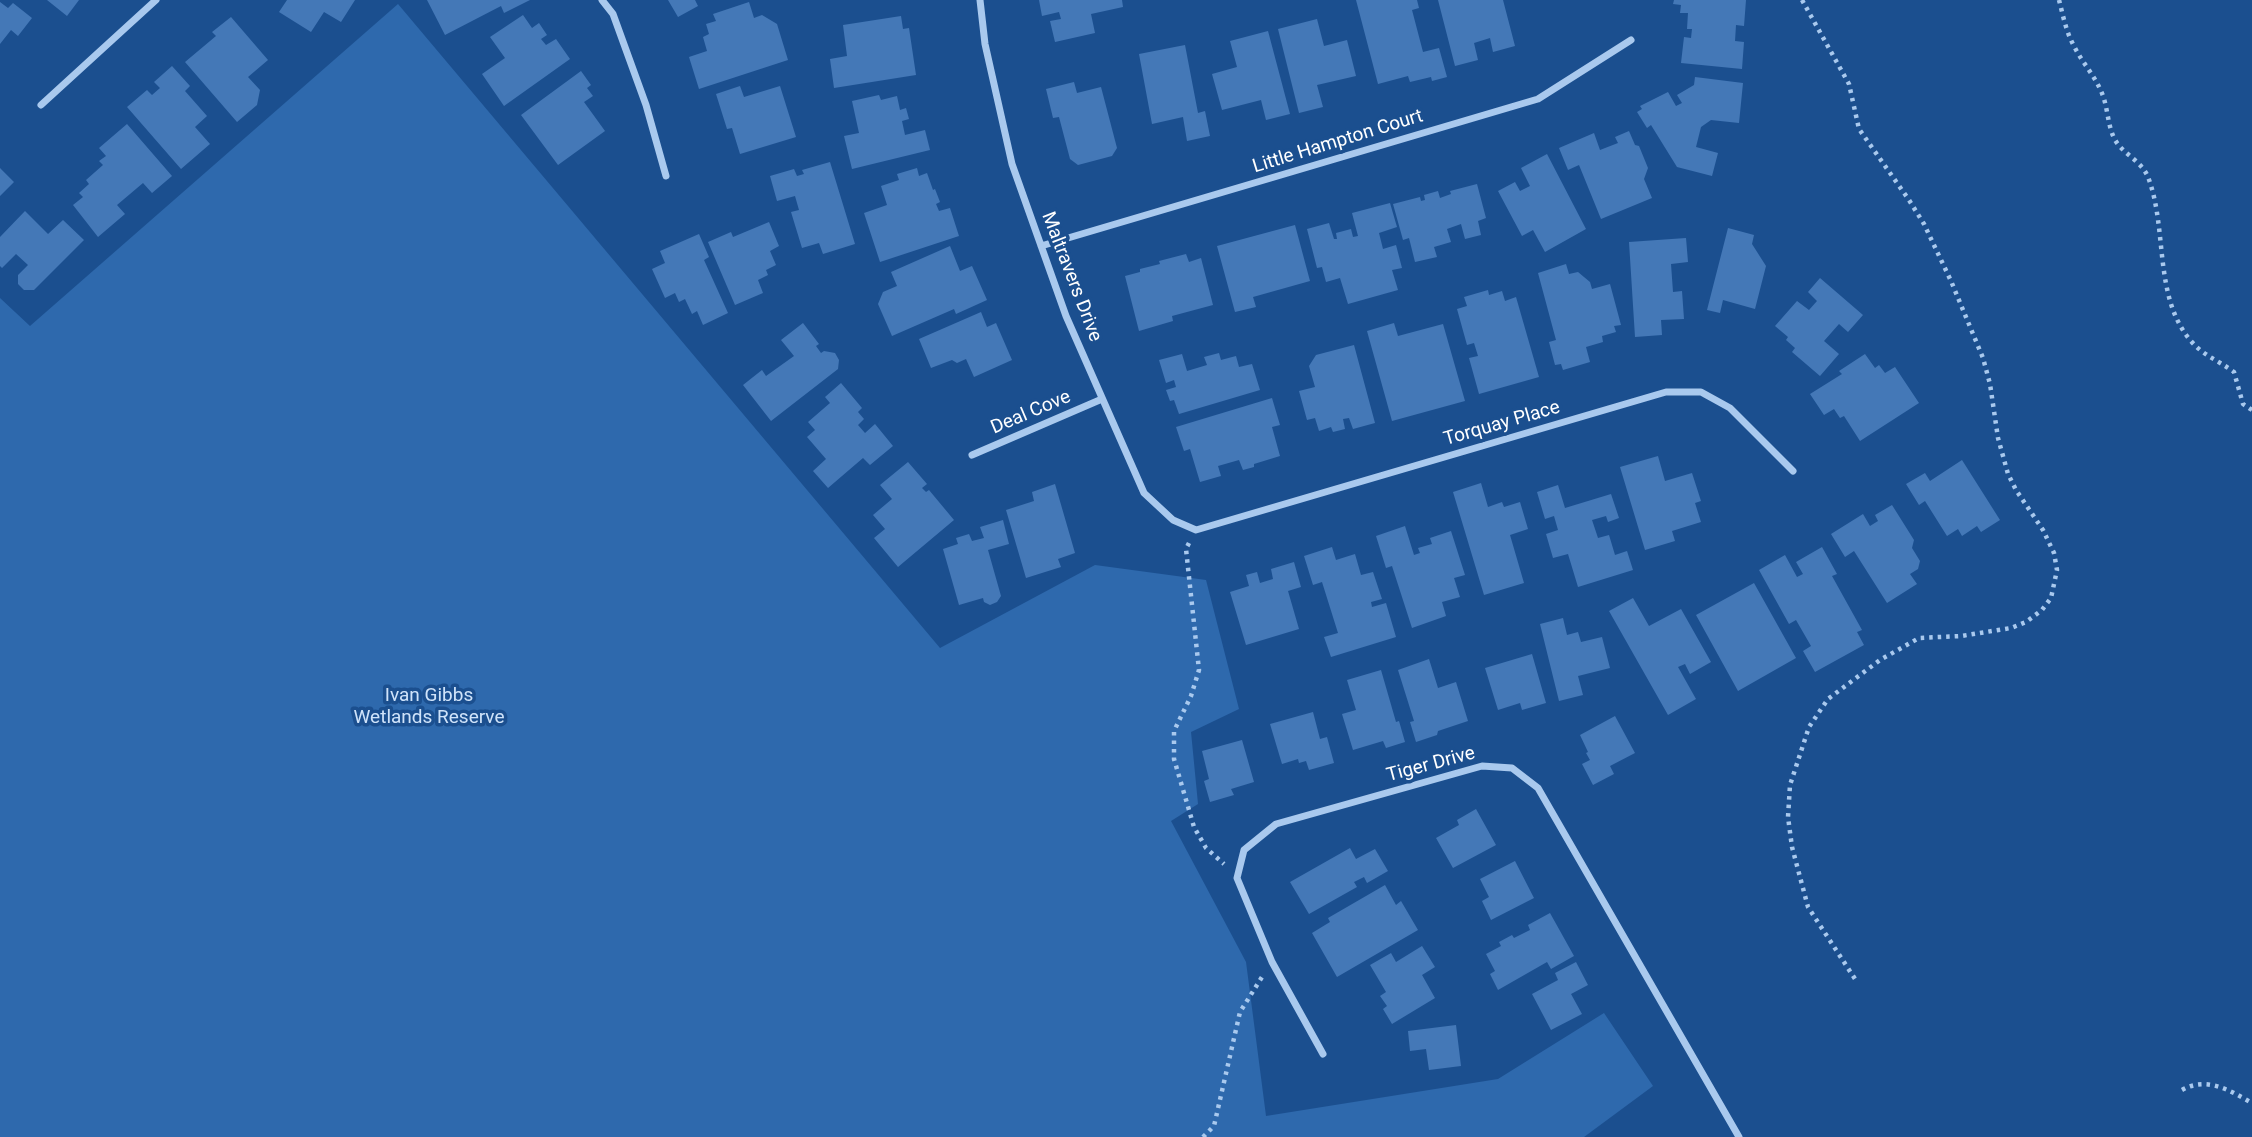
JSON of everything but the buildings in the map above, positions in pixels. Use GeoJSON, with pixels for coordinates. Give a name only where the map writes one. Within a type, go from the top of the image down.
{"type":"FeatureCollection","features":[{"type":"Feature","properties":{"kind":"street"},"geometry":{"type":"LineString","coordinates":[[41,106],[156,0]]}},
{"type":"Feature","properties":{"kind":"street"},"geometry":{"type":"LineString","coordinates":[[602,0],[613,14],[646,106],[666,176]]}},
{"type":"Feature","properties":{"kind":"street","name":"Maltravers Drive"},"geometry":{"type":"LineString","coordinates":[[980,0],[985,44],[1012,164],[1066,316],[1144,493],[1173,520],[1196,530]]}},
{"type":"Feature","properties":{"kind":"street","name":"Little Hampton Court"},"geometry":{"type":"LineString","coordinates":[[1041,246],[1538,99],[1631,40]]}},
{"type":"Feature","properties":{"kind":"street","name":"Torquay Place"},"geometry":{"type":"LineString","coordinates":[[1196,530],[1666,392],[1701,392],[1730,408],[1793,471]]}},
{"type":"Feature","properties":{"kind":"street","name":"Deal Cove"},"geometry":{"type":"LineString","coordinates":[[972,456],[1102,399]]}},
{"type":"Feature","properties":{"kind":"street","name":"Tiger Drive"},"geometry":{"type":"LineString","coordinates":[[1237,878],[1244,850],[1276,824],[1482,766],[1512,768],[1538,788],[1739,1137]]}},
{"type":"Feature","properties":{"kind":"street"},"geometry":{"type":"LineString","coordinates":[[1237,878],[1272,962],[1323,1054]]}},
{"type":"Feature","properties":{"kind":"path"},"geometry":{"type":"LineString","coordinates":[[1802,0],[1849,84],[1859,129],[1914,208],[1951,281],[1983,358],[1998,438],[2008,474],[2043,530],[2054,553],[2057,570],[2051,598],[2042,610],[2026,622],[2011,628],[1961,636],[1919,638],[1880,660],[1828,699],[1809,727],[1790,785],[1788,817],[1792,847],[1808,907],[1857,982]]}},
{"type":"Feature","properties":{"kind":"path"},"geometry":{"type":"LineString","coordinates":[[2059,0],[2073,44],[2103,96],[2114,139],[2147,174],[2155,203],[2163,262],[2175,314],[2189,339],[2204,354],[2234,372],[2243,404],[2252,410]]}},
{"type":"Feature","properties":{"kind":"path"},"geometry":{"type":"LineString","coordinates":[[1196,530],[1186,549],[1199,670],[1191,696],[1174,730],[1174,759],[1194,827],[1206,848],[1237,878]]}},
{"type":"Feature","properties":{"kind":"path"},"geometry":{"type":"LineString","coordinates":[[1203,1137],[1213,1126],[1240,1012],[1272,962]]}},
{"type":"Feature","properties":{"kind":"path"},"geometry":{"type":"LineString","coordinates":[[2182,1090],[2192,1084],[2210,1084],[2252,1103]]}},
{"type":"Feature","properties":{"kind":"green space","name":"Ivan Gibbs Wetlands Reserve"},"geometry":{"type":"Polygon","coordinates":[[[398,4],[940,648],[1095,565],[1206,580],[1239,709],[1191,732],[1198,804],[1171,821],[1246,962],[1266,1116],[1498,1079],[1604,1013],[1653,1086],[1584,1137],[0,1137],[0,298],[30,326],[398,4]]]}}]}
